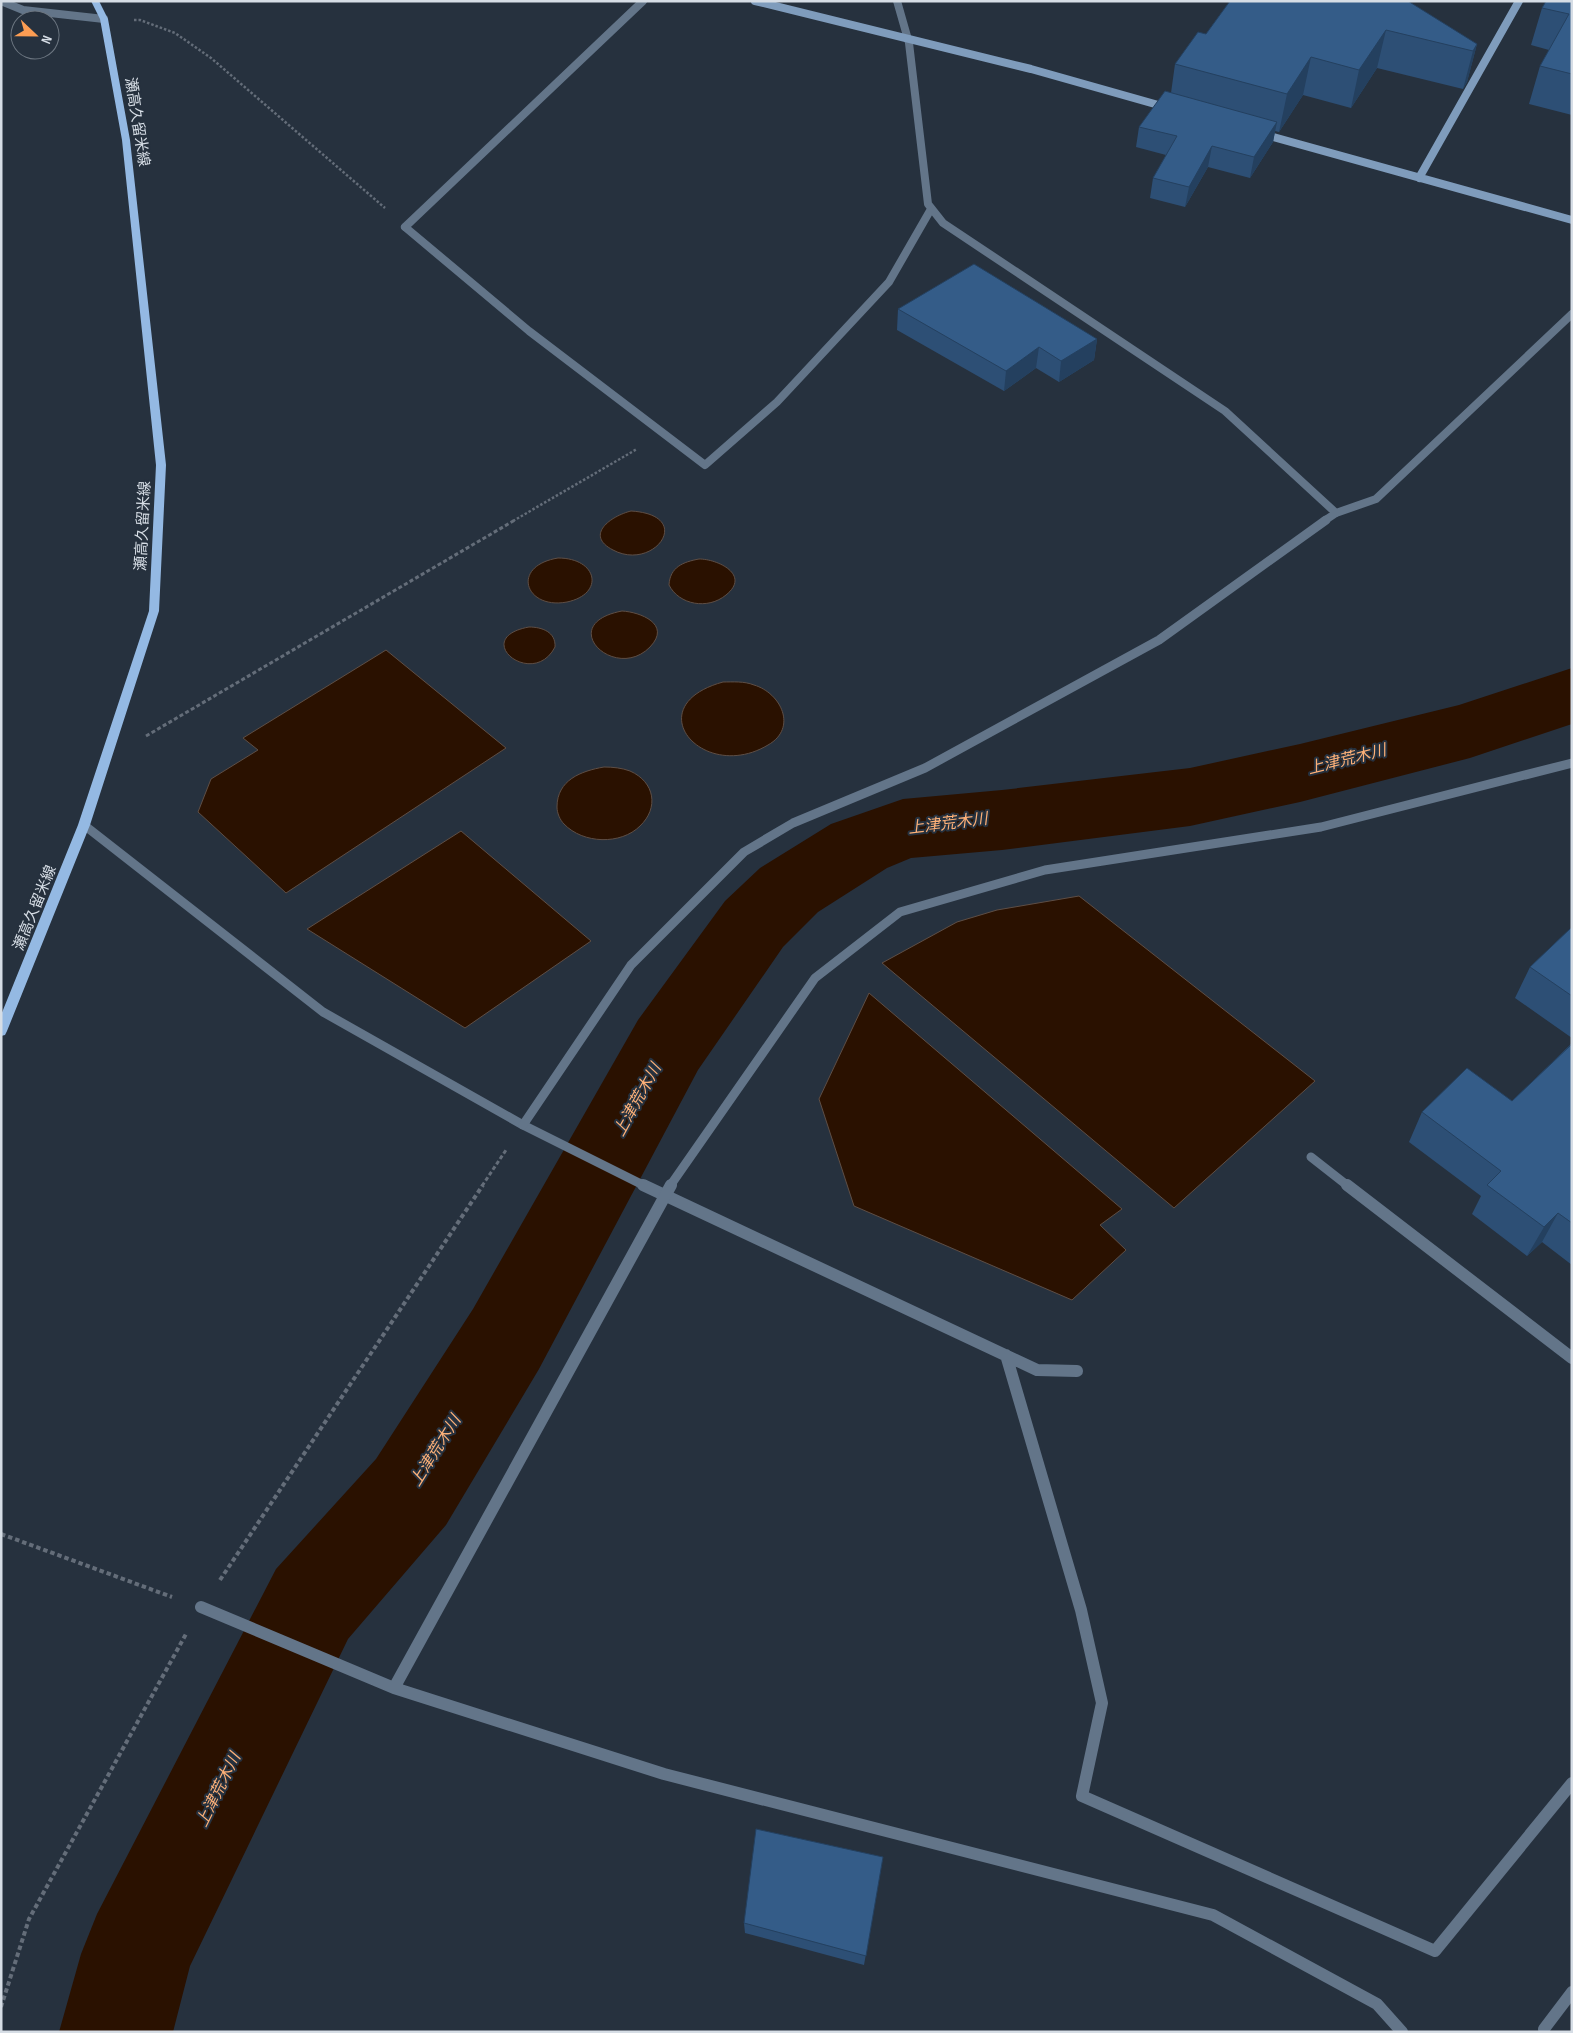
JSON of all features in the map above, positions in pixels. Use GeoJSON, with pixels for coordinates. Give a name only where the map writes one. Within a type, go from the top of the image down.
{"type":"FeatureCollection","features":[{"type":"Feature","properties":{"kind":"main road","name":"瀬高久留米線"},"geometry":{"type":"LineString","coordinates":[[1,1031],[84,825],[154,611],[161,465],[126,140],[104,20],[95,1]]}},
{"type":"Feature","properties":{"kind":"street"},"geometry":{"type":"LineString","coordinates":[[643,1],[405,228],[530,331],[705,464],[777,402],[889,282],[931,209]]}},
{"type":"Feature","properties":{"kind":"street"},"geometry":{"type":"LineString","coordinates":[[755,1],[1031,69],[1173,109]]}},
{"type":"Feature","properties":{"kind":"street"},"geometry":{"type":"LineString","coordinates":[[897,1],[908,39],[928,204],[943,223],[1225,411],[1336,513]]}},
{"type":"Feature","properties":{"kind":"street"},"geometry":{"type":"LineString","coordinates":[[1419,178],[1520,1]]}},
{"type":"Feature","properties":{"kind":"street"},"geometry":{"type":"LineString","coordinates":[[1,2],[23,10],[104,20]]}},
{"type":"Feature","properties":{"kind":"street"},"geometry":{"type":"LineString","coordinates":[[1258,133],[1572,220]]}},
{"type":"Feature","properties":{"kind":"street"},"geometry":{"type":"LineString","coordinates":[[523,1125],[631,965],[744,852],[793,823],[925,768],[1159,640],[1336,513],[1376,498],[1572,314]]}},
{"type":"Feature","properties":{"kind":"street"},"geometry":{"type":"LineString","coordinates":[[394,1688],[664,1195],[815,978],[900,912],[1045,870],[1321,827],[1572,763]]}},
{"type":"Feature","properties":{"kind":"street"},"geometry":{"type":"LineString","coordinates":[[84,825],[323,1012],[523,1125],[664,1195],[1038,1370],[1077,1371]]}},
{"type":"Feature","properties":{"kind":"street"},"geometry":{"type":"LineString","coordinates":[[1311,1157],[1572,1358]]}},
{"type":"Feature","properties":{"kind":"street"},"geometry":{"type":"LineString","coordinates":[[1006,1355],[1081,1610],[1102,1703],[1082,1796],[1435,1951],[1572,1783]]}},
{"type":"Feature","properties":{"kind":"street"},"geometry":{"type":"LineString","coordinates":[[201,1607],[394,1688],[664,1774],[1213,1915],[1377,2004],[1402,2032]]}},
{"type":"Feature","properties":{"kind":"street"},"geometry":{"type":"LineString","coordinates":[[1544,2029],[1572,1992]]}},
{"type":"Feature","properties":{"kind":"path"},"geometry":{"type":"LineString","coordinates":[[104,20],[140,20],[175,33],[211,58],[252,95],[353,178],[405,228]]}},
{"type":"Feature","properties":{"kind":"path"},"geometry":{"type":"LineString","coordinates":[[106,760],[664,433]]}},
{"type":"Feature","properties":{"kind":"path"},"geometry":{"type":"LineString","coordinates":[[1,2007],[29,1918],[201,1607],[523,1125]]}},
{"type":"Feature","properties":{"kind":"path"},"geometry":{"type":"LineString","coordinates":[[1,1534],[201,1607]]}},
{"type":"Feature","properties":{"kind":"shaded area"},"geometry":{"type":"Polygon","coordinates":[[[631,511],[651,515],[661,522],[665,531],[662,540],[654,548],[642,554],[628,555],[613,550],[601,538],[601,532],[609,522],[623,513],[631,511]]]}},
{"type":"Feature","properties":{"kind":"shaded area"},"geometry":{"type":"Polygon","coordinates":[[[558,558],[582,564],[592,577],[591,585],[587,592],[579,598],[567,602],[553,603],[541,600],[533,594],[529,586],[529,578],[533,569],[558,558]]]}},
{"type":"Feature","properties":{"kind":"shaded area"},"geometry":{"type":"Polygon","coordinates":[[[699,559],[722,565],[733,575],[735,581],[733,588],[719,600],[703,604],[687,601],[674,592],[669,585],[672,574],[678,566],[699,559]]]}},
{"type":"Feature","properties":{"kind":"shaded area"},"geometry":{"type":"Polygon","coordinates":[[[622,611],[645,617],[656,626],[656,639],[650,647],[636,656],[621,658],[608,655],[597,647],[592,638],[593,627],[602,618],[622,611]]]}},
{"type":"Feature","properties":{"kind":"shaded area"},"geometry":{"type":"Polygon","coordinates":[[[529,627],[547,631],[555,642],[555,647],[545,659],[533,664],[521,662],[511,657],[505,650],[505,641],[512,633],[529,627]]]}},
{"type":"Feature","properties":{"kind":"shaded area"},"geometry":{"type":"Polygon","coordinates":[[[386,650],[506,748],[286,893],[198,812],[211,779],[258,750],[243,738],[386,650]]]}},
{"type":"Feature","properties":{"kind":"shaded area"},"geometry":{"type":"Polygon","coordinates":[[[723,682],[750,684],[764,689],[772,695],[778,703],[784,721],[782,730],[777,738],[768,745],[744,754],[721,755],[702,749],[688,737],[682,723],[684,707],[697,693],[723,682]]]}},
{"type":"Feature","properties":{"kind":"shaded area"},"geometry":{"type":"Polygon","coordinates":[[[604,767],[624,769],[638,776],[649,788],[652,804],[646,819],[632,832],[623,837],[602,840],[572,831],[561,820],[557,807],[561,790],[572,778],[587,771],[604,767]]]}},
{"type":"Feature","properties":{"kind":"shaded area"},"geometry":{"type":"Polygon","coordinates":[[[461,831],[591,941],[465,1028],[307,929],[461,831]]]}},
{"type":"Feature","properties":{"kind":"shaded area"},"geometry":{"type":"Polygon","coordinates":[[[1079,896],[1315,1081],[1174,1208],[882,963],[957,922],[997,910],[1079,896]]]}},
{"type":"Feature","properties":{"kind":"shaded area"},"geometry":{"type":"Polygon","coordinates":[[[869,993],[1122,1209],[1100,1225],[1126,1250],[1072,1300],[854,1206],[819,1099],[869,993]]]}},
{"type":"Feature","properties":{"kind":"building"},"geometry":{"type":"Polygon","coordinates":[[[1230,1],[1408,1],[1477,44],[1473,51],[1386,30],[1359,70],[1311,57],[1287,94],[1175,64],[1198,32],[1206,34],[1230,1]]]}},
{"type":"Feature","properties":{"kind":"building"},"geometry":{"type":"Polygon","coordinates":[[[1546,1],[1572,1],[1572,74],[1540,66],[1569,14],[1542,8],[1546,1]]]}},
{"type":"Feature","properties":{"kind":"building"},"geometry":{"type":"Polygon","coordinates":[[[1165,91],[1277,122],[1254,157],[1212,146],[1189,187],[1153,178],[1177,136],[1139,127],[1165,91]]]}},
{"type":"Feature","properties":{"kind":"building"},"geometry":{"type":"Polygon","coordinates":[[[974,264],[1097,339],[1061,361],[1039,347],[1006,371],[898,309],[974,264]]]}},
{"type":"Feature","properties":{"kind":"building"},"geometry":{"type":"Polygon","coordinates":[[[1572,927],[1572,996],[1530,967],[1572,927]]]}},
{"type":"Feature","properties":{"kind":"building"},"geometry":{"type":"Polygon","coordinates":[[[1572,1044],[1572,1223],[1558,1213],[1544,1227],[1487,1185],[1501,1171],[1422,1112],[1467,1068],[1512,1101],[1572,1044]]]}},
{"type":"Feature","properties":{"kind":"building"},"geometry":{"type":"Polygon","coordinates":[[[756,1829],[883,1857],[866,1956],[744,1923],[756,1829]]]}},
{"type":"Feature","properties":{"kind":"waterway","name":"上津荒木川"},"geometry":{"type":"LineString","coordinates":[[116,2032],[137,1954],[312,1604],[411,1492],[506,1339],[668,1045],[754,924],[789,890],[859,846],[903,829],[1002,820],[1190,797],[1300,773],[1470,730],[1572,695]]}}]}
